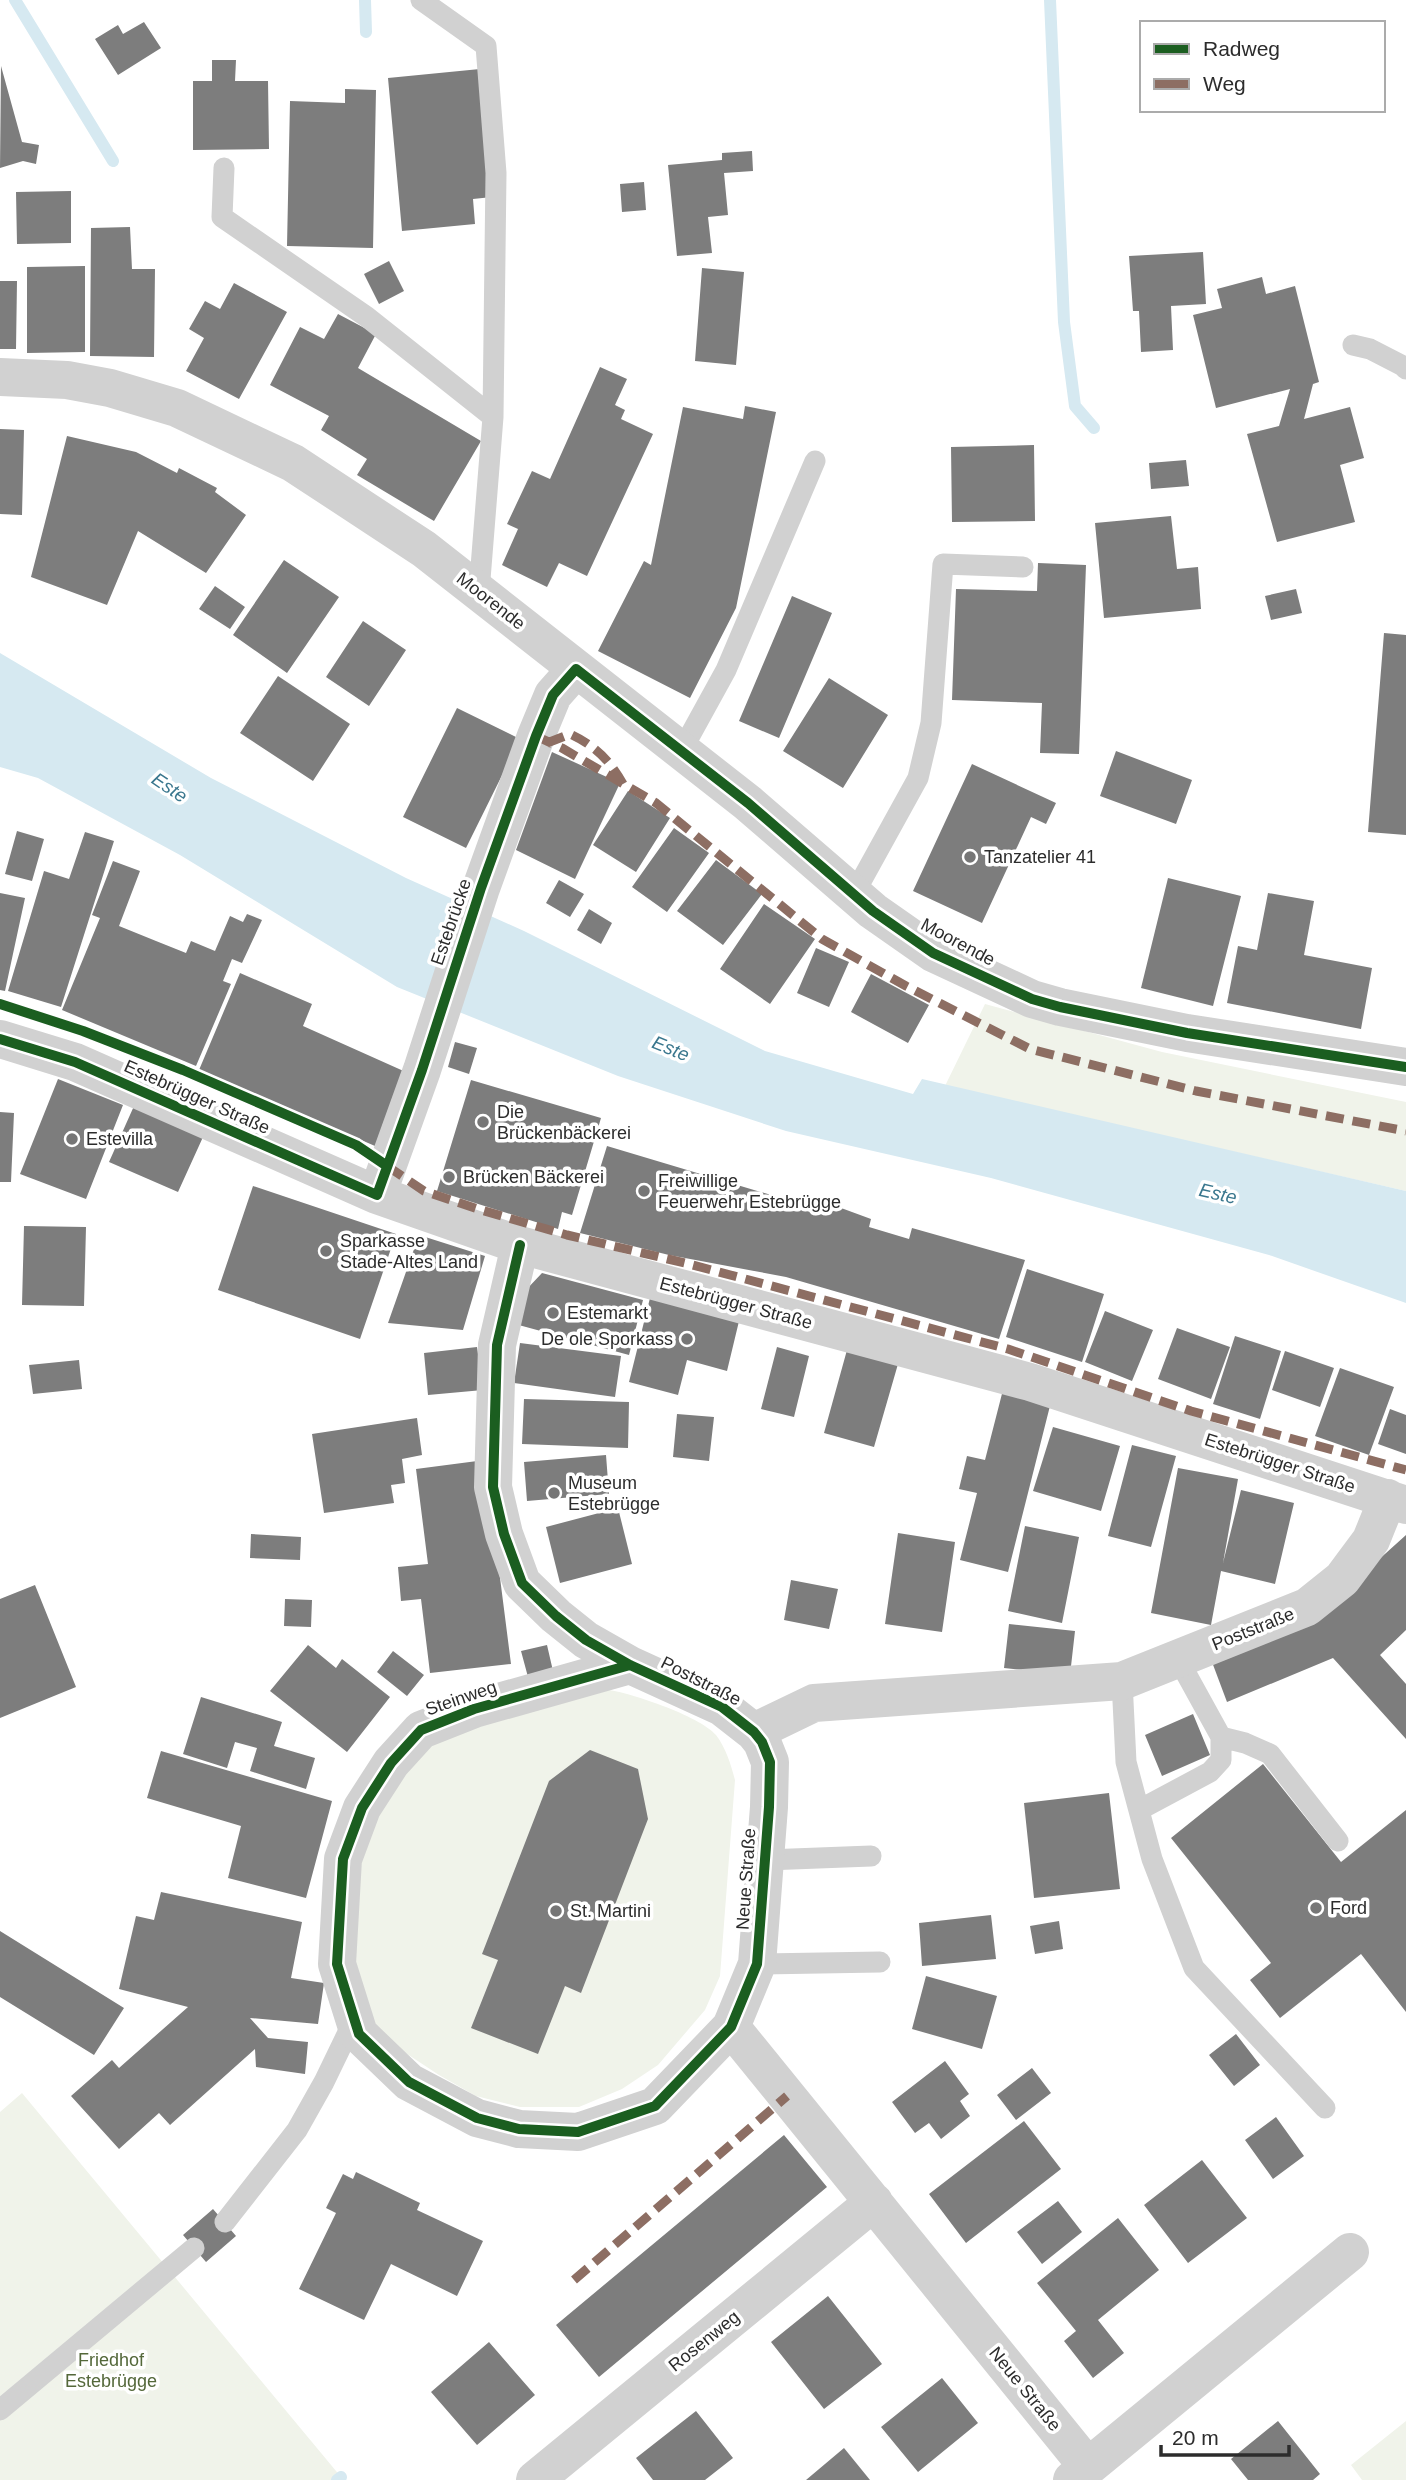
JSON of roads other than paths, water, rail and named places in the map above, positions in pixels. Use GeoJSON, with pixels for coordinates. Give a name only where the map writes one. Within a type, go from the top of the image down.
{"type":"FeatureCollection","features":[{"type":"Feature","properties":{"kind":"street","name":"Moorende"},"geometry":{"type":"LineString","coordinates":[[0,377],[67,380],[110,388],[177,408],[293,463],[424,549],[748,803],[873,911],[933,953],[1032,999],[1187,1033],[1406,1067]]}},
{"type":"Feature","properties":{"kind":"street","name":"Estebrücke"},"geometry":{"type":"LineString","coordinates":[[377,1195],[422,1070],[478,895],[536,736],[553,695],[576,669]]}},
{"type":"Feature","properties":{"kind":"street","name":"Estebrügger Straße"},"geometry":{"type":"LineString","coordinates":[[0,1039],[75,1062],[377,1195],[520,1245],[1030,1382],[1397,1502]]}},
{"type":"Feature","properties":{"kind":"street"},"geometry":{"type":"LineString","coordinates":[[520,1245],[497,1345],[493,1487],[504,1534],[523,1583],[556,1616],[586,1640],[630,1665]]}},
{"type":"Feature","properties":{"kind":"street","name":"Poststraße"},"geometry":{"type":"LineString","coordinates":[[630,1665],[722,1707],[754,1732],[814,1703],[1122,1681],[1307,1607],[1342,1579],[1397,1502]]}},
{"type":"Feature","properties":{"kind":"street","name":"Steinweg"},"geometry":{"type":"LineString","coordinates":[[630,1665],[474,1709],[421,1730],[391,1763],[362,1808],[343,1859],[337,1964],[359,2034],[409,2082],[477,2118],[519,2129],[578,2132],[655,2106],[731,2027]]}},
{"type":"Feature","properties":{"kind":"street","name":"Neue Straße"},"geometry":{"type":"LineString","coordinates":[[754,1732],[762,1742],[770,1762],[766,1860],[757,1964],[731,2027],[874,2202],[1080,2473],[1350,2252]]}},
{"type":"Feature","properties":{"kind":"street","name":"Rosenweg"},"geometry":{"type":"LineString","coordinates":[[535,2480],[874,2202]]}},
{"type":"Feature","properties":{"kind":"lane"},"geometry":{"type":"LineString","coordinates":[[421,0],[486,46],[496,173],[494,417],[479,592]]}},
{"type":"Feature","properties":{"kind":"lane"},"geometry":{"type":"LineString","coordinates":[[224,168],[222,217],[367,317],[494,417]]}},
{"type":"Feature","properties":{"kind":"lane"},"geometry":{"type":"LineString","coordinates":[[1353,345],[1370,349],[1406,369]]}},
{"type":"Feature","properties":{"kind":"lane"},"geometry":{"type":"LineString","coordinates":[[682,750],[726,670],[816,461]]}},
{"type":"Feature","properties":{"kind":"lane"},"geometry":{"type":"LineString","coordinates":[[854,894],[918,778],[931,723],[943,564],[1023,567]]}},
{"type":"Feature","properties":{"kind":"lane"},"geometry":{"type":"LineString","coordinates":[[1139,1810],[1210,1772],[1222,1760],[1221,1737],[1178,1659]]}},
{"type":"Feature","properties":{"kind":"lane"},"geometry":{"type":"LineString","coordinates":[[1122,1681],[1126,1762],[1152,1859],[1194,1968],[1325,2108]]}},
{"type":"Feature","properties":{"kind":"lane"},"geometry":{"type":"LineString","coordinates":[[1221,1737],[1245,1743],[1270,1754],[1338,1841]]}},
{"type":"Feature","properties":{"kind":"lane"},"geometry":{"type":"LineString","coordinates":[[766,1860],[871,1856]]}},
{"type":"Feature","properties":{"kind":"lane"},"geometry":{"type":"LineString","coordinates":[[757,1964],[880,1962]]}},
{"type":"Feature","properties":{"kind":"lane"},"geometry":{"type":"LineString","coordinates":[[225,2222],[297,2130],[336,2060],[354,2020]]}},
{"type":"Feature","properties":{"kind":"lane"},"geometry":{"type":"LineString","coordinates":[[0,2410],[194,2248]]}},
{"type":"Feature","properties":{"kind":"water","name":"Este"},"geometry":{"type":"Polygon","coordinates":[[[0,653],[211,778],[406,878],[524,931],[765,1051],[913,1094],[922,1079],[1406,1191],[1406,1303],[1269,1255],[991,1178],[786,1131],[618,1076],[397,987],[180,855],[38,778],[0,767],[0,653]]]}},
{"type":"Feature","properties":{"kind":"waterway"},"geometry":{"type":"LineString","coordinates":[[15,0],[113,161]]}},
{"type":"Feature","properties":{"kind":"waterway"},"geometry":{"type":"LineString","coordinates":[[365,0],[366,32]]}},
{"type":"Feature","properties":{"kind":"waterway"},"geometry":{"type":"LineString","coordinates":[[1050,0],[1064,322],[1075,406],[1094,428]]}},
{"type":"Feature","properties":{"kind":"waterway"},"geometry":{"type":"LineString","coordinates":[[337,2480],[341,2477]]}},
{"type":"Feature","properties":{"kind":"place","name":"Tanzatelier 41"},"geometry":{"type":"Point","coordinates":[970,857]}},
{"type":"Feature","properties":{"kind":"place","name":"Die Brückenbäckerei"},"geometry":{"type":"Point","coordinates":[483,1122]}},
{"type":"Feature","properties":{"kind":"place","name":"Estevilla"},"geometry":{"type":"Point","coordinates":[72,1139]}},
{"type":"Feature","properties":{"kind":"place","name":"Brücken Bäckerei"},"geometry":{"type":"Point","coordinates":[449,1177]}},
{"type":"Feature","properties":{"kind":"place","name":"Freiwillige Feuerwehr Estebrügge"},"geometry":{"type":"Point","coordinates":[644,1191]}},
{"type":"Feature","properties":{"kind":"place","name":"Sparkasse Stade-Altes Land"},"geometry":{"type":"Point","coordinates":[326,1251]}},
{"type":"Feature","properties":{"kind":"place","name":"Estemarkt"},"geometry":{"type":"Point","coordinates":[553,1313]}},
{"type":"Feature","properties":{"kind":"place","name":"De ole Sporkass"},"geometry":{"type":"Point","coordinates":[687,1339]}},
{"type":"Feature","properties":{"kind":"place","name":"Museum Estebrügge"},"geometry":{"type":"Point","coordinates":[554,1493]}},
{"type":"Feature","properties":{"kind":"place","name":"Ford"},"geometry":{"type":"Point","coordinates":[1316,1908]}},
{"type":"Feature","properties":{"kind":"place","name":"St. Martini"},"geometry":{"type":"Point","coordinates":[556,1911]}},
{"type":"Feature","properties":{"kind":"park label","name":"Friedhof Estebrügge"},"geometry":{"type":"Point","coordinates":[111,2370]}}]}
